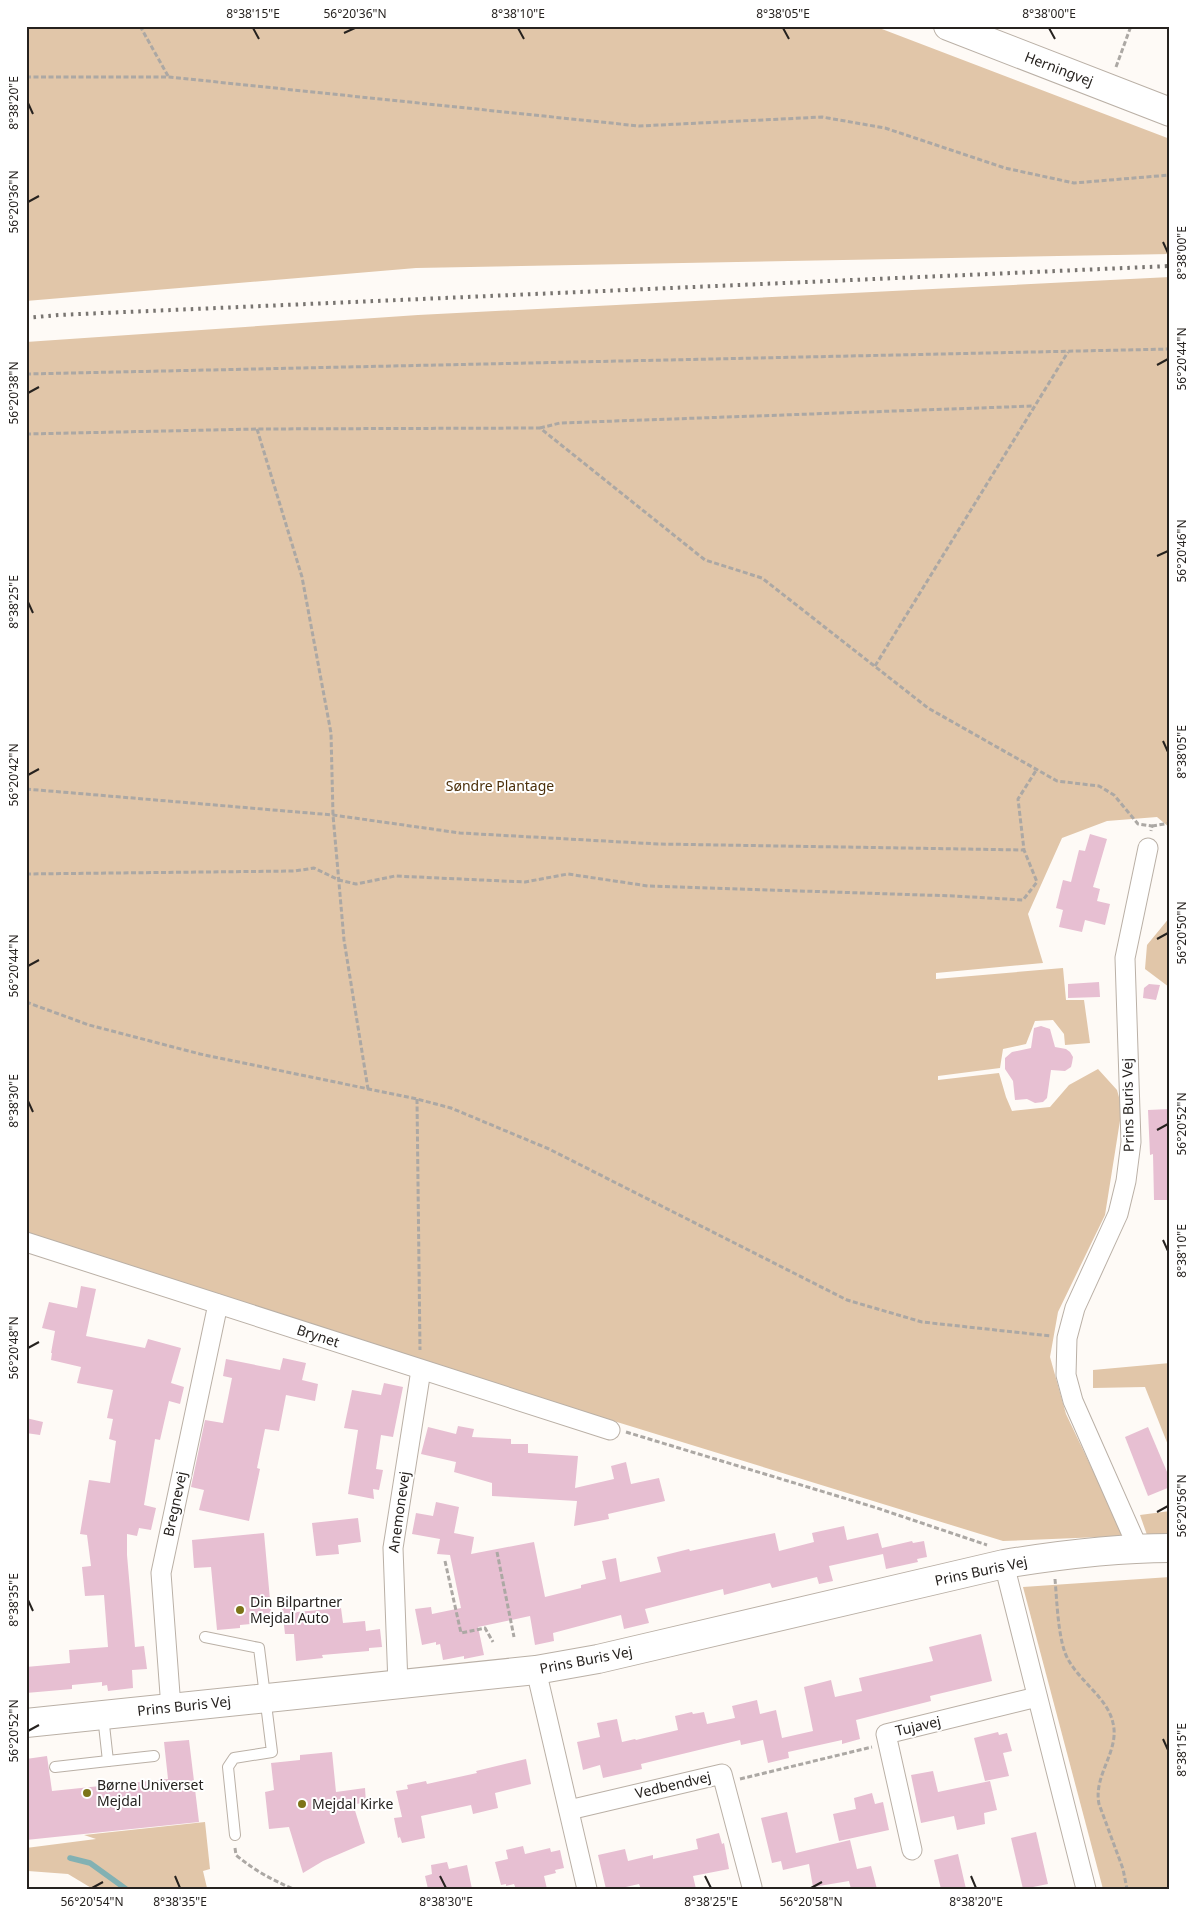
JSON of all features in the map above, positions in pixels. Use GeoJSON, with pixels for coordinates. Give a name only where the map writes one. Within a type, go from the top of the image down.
{"type":"FeatureCollection","features":[{"type":"Feature","properties":{"kind":"street","name":"Herningvej"},"geometry":{"type":"LineString","coordinates":[[948,26],[1170,112]]}},
{"type":"Feature","properties":{"kind":"street","name":"Prins Buris Vej"},"geometry":{"type":"LineString","coordinates":[[1138,1548],[1073,1401],[1066,1375],[1066,1338],[1075,1308],[1118,1214],[1126,1181],[1131,1142],[1125,958],[1148,848]]}},
{"type":"Feature","properties":{"kind":"street","name":"Brynet"},"geometry":{"type":"LineString","coordinates":[[26,1242],[610,1430]]}},
{"type":"Feature","properties":{"kind":"street","name":"Bregnevej"},"geometry":{"type":"LineString","coordinates":[[171,1708],[161,1573],[218,1304]]}},
{"type":"Feature","properties":{"kind":"street","name":"Anemonevej"},"geometry":{"type":"LineString","coordinates":[[398,1685],[393,1548],[421,1370]]}},
{"type":"Feature","properties":{"kind":"street","name":"Prins Buris Vej"},"geometry":{"type":"LineString","coordinates":[[26,1723],[536,1670],[598,1659],[1004,1564],[1065,1554],[1138,1548],[1170,1548]]}},
{"type":"Feature","properties":{"kind":"street"},"geometry":{"type":"LineString","coordinates":[[1004,1564],[1086,1889]]}},
{"type":"Feature","properties":{"kind":"street"},"geometry":{"type":"LineString","coordinates":[[536,1670],[587,1889]]}},
{"type":"Feature","properties":{"kind":"street","name":"Tujavej"},"geometry":{"type":"LineString","coordinates":[[912,1850],[886,1734],[1037,1697]]}},
{"type":"Feature","properties":{"kind":"street","name":"Vedbendvej"},"geometry":{"type":"LineString","coordinates":[[569,1810],[722,1774],[752,1887]]}},
{"type":"Feature","properties":{"kind":"lane"},"geometry":{"type":"LineString","coordinates":[[205,1637],[259,1648],[272,1752],[234,1758],[228,1767],[235,1836]]}},
{"type":"Feature","properties":{"kind":"lane"},"geometry":{"type":"LineString","coordinates":[[103,1715],[108,1761]]}},
{"type":"Feature","properties":{"kind":"lane"},"geometry":{"type":"LineString","coordinates":[[55,1767],[154,1756]]}},
{"type":"Feature","properties":{"kind":"path"},"geometry":{"type":"LineString","coordinates":[[140,26],[169,77]]}},
{"type":"Feature","properties":{"kind":"path"},"geometry":{"type":"LineString","coordinates":[[1109,89],[1131,26]]}},
{"type":"Feature","properties":{"kind":"path"},"geometry":{"type":"LineString","coordinates":[[26,77],[169,77],[638,126],[822,118],[885,128],[1005,168],[1074,183],[1170,175]]}},
{"type":"Feature","properties":{"kind":"path"},"geometry":{"type":"LineString","coordinates":[[26,374],[1170,349]]}},
{"type":"Feature","properties":{"kind":"path"},"geometry":{"type":"LineString","coordinates":[[874,666],[1068,351]]}},
{"type":"Feature","properties":{"kind":"path"},"geometry":{"type":"LineString","coordinates":[[26,434],[257,429],[540,428],[560,423],[1034,406]]}},
{"type":"Feature","properties":{"kind":"path"},"geometry":{"type":"LineString","coordinates":[[540,428],[704,560],[762,578],[928,708],[1057,780],[1100,786],[1114,795],[1138,824],[1152,826],[1170,823]]}},
{"type":"Feature","properties":{"kind":"path"},"geometry":{"type":"LineString","coordinates":[[257,429],[302,577],[331,733],[333,815],[344,940],[368,1089]]}},
{"type":"Feature","properties":{"kind":"path"},"geometry":{"type":"LineString","coordinates":[[26,874],[295,871],[314,868],[339,880],[356,884],[395,876],[525,882],[568,874],[648,886],[1024,900],[1037,882],[1024,850],[1018,799],[1037,769]]}},
{"type":"Feature","properties":{"kind":"path"},"geometry":{"type":"LineString","coordinates":[[26,788],[333,815],[460,833],[658,844],[1024,850]]}},
{"type":"Feature","properties":{"kind":"path"},"geometry":{"type":"LineString","coordinates":[[1148,848],[1152,826]]}},
{"type":"Feature","properties":{"kind":"path"},"geometry":{"type":"LineString","coordinates":[[26,1002],[89,1025],[200,1054],[417,1099],[451,1108],[549,1149],[847,1300],[922,1322],[1066,1338]]}},
{"type":"Feature","properties":{"kind":"path"},"geometry":{"type":"LineString","coordinates":[[417,1099],[421,1370]]}},
{"type":"Feature","properties":{"kind":"path"},"geometry":{"type":"LineString","coordinates":[[610,1430],[623,1432],[877,1508],[971,1539],[1001,1550],[1004,1564]]}},
{"type":"Feature","properties":{"kind":"path"},"geometry":{"type":"LineString","coordinates":[[497,1552],[514,1638]]}},
{"type":"Feature","properties":{"kind":"path"},"geometry":{"type":"LineString","coordinates":[[445,1561],[461,1633],[485,1628],[493,1642]]}},
{"type":"Feature","properties":{"kind":"path"},"geometry":{"type":"LineString","coordinates":[[1054,1573],[1063,1648],[1068,1660],[1105,1705],[1113,1721],[1114,1741],[1098,1785],[1097,1794],[1123,1869],[1127,1889]]}},
{"type":"Feature","properties":{"kind":"path"},"geometry":{"type":"LineString","coordinates":[[725,1782],[888,1744]]}},
{"type":"Feature","properties":{"kind":"path"},"geometry":{"type":"LineString","coordinates":[[235,1836],[236,1855],[264,1876],[293,1889]]}},
{"type":"Feature","properties":{"kind":"green space"},"geometry":{"type":"Polygon","coordinates":[[[26,26],[874,26],[1170,139],[1170,254],[416,268],[26,301],[26,26]]]}},
{"type":"Feature","properties":{"kind":"green space","name":"Søndre Plantage"},"geometry":{"type":"Polygon","coordinates":[[[1170,277],[1170,828],[1157,817],[1107,821],[1062,838],[1028,914],[1043,963],[936,973],[936,979],[1063,968],[1066,1000],[1084,1000],[1090,1043],[1065,1045],[1064,1034],[1053,1020],[1035,1021],[1026,1044],[1003,1049],[1000,1068],[938,1076],[938,1080],[999,1073],[1012,1111],[1050,1107],[1069,1085],[1098,1069],[1117,1090],[1122,1108],[1105,1215],[1058,1312],[1050,1357],[1066,1414],[1124,1536],[1003,1541],[26,1240],[26,342],[418,315],[1170,277]]]}},
{"type":"Feature","properties":{"kind":"green space"},"geometry":{"type":"Polygon","coordinates":[[[1170,917],[1170,995],[1169,987],[1145,969],[1147,945],[1170,917]]]}},
{"type":"Feature","properties":{"kind":"green space"},"geometry":{"type":"Polygon","coordinates":[[[1170,1363],[1170,1450],[1145,1387],[1093,1388],[1093,1370],[1170,1363]]]}},
{"type":"Feature","properties":{"kind":"green space"},"geometry":{"type":"Polygon","coordinates":[[[1170,1511],[1170,1534],[1147,1535],[1140,1515],[1170,1511]]]}},
{"type":"Feature","properties":{"kind":"green space"},"geometry":{"type":"Polygon","coordinates":[[[1170,1577],[1170,1889],[1103,1889],[1023,1587],[1170,1577]]]}},
{"type":"Feature","properties":{"kind":"green space"},"geometry":{"type":"Polygon","coordinates":[[[205,1822],[210,1869],[203,1871],[207,1888],[211,1889],[93,1889],[68,1874],[28,1871],[26,1848],[96,1839],[84,1835],[205,1822]]]}},
{"type":"Feature","properties":{"kind":"building"},"geometry":{"type":"Polygon","coordinates":[[[1090,834],[1107,839],[1093,887],[1100,889],[1097,901],[1110,904],[1105,925],[1085,920],[1082,932],[1059,927],[1063,910],[1056,908],[1063,880],[1071,882],[1079,850],[1085,851],[1090,834]]]}},
{"type":"Feature","properties":{"kind":"building"},"geometry":{"type":"Polygon","coordinates":[[[1099,982],[1100,997],[1068,998],[1068,984],[1099,982]]]}},
{"type":"Feature","properties":{"kind":"building"},"geometry":{"type":"Polygon","coordinates":[[[1149,984],[1160,985],[1156,1000],[1143,998],[1144,988],[1149,984]]]}},
{"type":"Feature","properties":{"kind":"building"},"geometry":{"type":"Polygon","coordinates":[[[1041,1026],[1050,1029],[1055,1047],[1066,1049],[1070,1052],[1073,1057],[1071,1067],[1065,1071],[1051,1070],[1047,1098],[1043,1102],[1035,1103],[1027,1099],[1015,1100],[1013,1081],[1005,1069],[1005,1058],[1012,1052],[1031,1048],[1034,1028],[1041,1026]]]}},
{"type":"Feature","properties":{"kind":"building"},"geometry":{"type":"Polygon","coordinates":[[[1170,1109],[1170,1200],[1154,1200],[1153,1154],[1150,1155],[1148,1110],[1170,1109]]]}},
{"type":"Feature","properties":{"kind":"building"},"geometry":{"type":"Polygon","coordinates":[[[81,1286],[96,1289],[86,1336],[145,1348],[148,1339],[181,1348],[171,1383],[184,1387],[180,1404],[169,1401],[160,1440],[155,1439],[144,1505],[156,1508],[151,1530],[139,1528],[137,1536],[127,1534],[135,1647],[144,1646],[147,1669],[132,1670],[133,1688],[108,1691],[107,1685],[102,1686],[102,1682],[72,1685],[72,1689],[26,1693],[26,1667],[70,1663],[69,1650],[108,1647],[104,1595],[85,1596],[82,1567],[91,1566],[87,1535],[80,1534],[89,1480],[110,1483],[116,1441],[109,1439],[113,1419],[107,1418],[113,1390],[77,1383],[81,1367],[51,1360],[55,1331],[42,1328],[49,1302],[77,1308],[81,1286]]]}},
{"type":"Feature","properties":{"kind":"building"},"geometry":{"type":"Polygon","coordinates":[[[283,1358],[306,1363],[302,1380],[318,1384],[315,1401],[286,1395],[279,1431],[265,1429],[257,1468],[260,1469],[249,1521],[199,1510],[204,1490],[191,1487],[205,1420],[223,1423],[232,1378],[223,1376],[226,1359],[280,1370],[283,1358]]]}},
{"type":"Feature","properties":{"kind":"building"},"geometry":{"type":"Polygon","coordinates":[[[384,1383],[403,1387],[393,1437],[381,1435],[376,1469],[383,1470],[379,1490],[373,1489],[374,1499],[348,1494],[358,1430],[344,1428],[352,1390],[381,1395],[384,1383]]]}},
{"type":"Feature","properties":{"kind":"building"},"geometry":{"type":"Polygon","coordinates":[[[26,1418],[43,1422],[40,1435],[26,1433],[26,1418]]]}},
{"type":"Feature","properties":{"kind":"building"},"geometry":{"type":"Polygon","coordinates":[[[458,1426],[474,1429],[472,1437],[511,1439],[511,1444],[528,1444],[528,1453],[578,1456],[575,1488],[614,1479],[611,1466],[626,1462],[631,1484],[659,1478],[665,1501],[608,1514],[609,1519],[574,1526],[577,1501],[492,1496],[492,1483],[454,1472],[456,1462],[421,1454],[428,1427],[456,1434],[458,1426]]]}},
{"type":"Feature","properties":{"kind":"building"},"geometry":{"type":"Polygon","coordinates":[[[1148,1427],[1170,1479],[1170,1487],[1148,1496],[1125,1437],[1148,1427]]]}},
{"type":"Feature","properties":{"kind":"building"},"geometry":{"type":"Polygon","coordinates":[[[436,1502],[459,1507],[454,1533],[474,1537],[471,1554],[534,1542],[545,1597],[581,1588],[581,1585],[606,1579],[602,1561],[616,1558],[620,1582],[661,1572],[657,1557],[775,1533],[779,1551],[814,1542],[812,1533],[844,1526],[847,1540],[878,1533],[882,1548],[912,1541],[913,1543],[924,1541],[927,1557],[917,1559],[918,1562],[886,1569],[883,1554],[829,1566],[833,1581],[819,1584],[817,1577],[772,1588],[770,1583],[724,1595],[723,1589],[645,1609],[649,1623],[624,1629],[621,1615],[553,1633],[554,1641],[535,1645],[530,1616],[478,1627],[484,1655],[464,1659],[464,1656],[443,1660],[440,1644],[436,1645],[436,1642],[422,1645],[415,1609],[431,1607],[432,1614],[461,1608],[450,1555],[437,1554],[440,1539],[412,1534],[416,1513],[433,1516],[436,1502]]]}},
{"type":"Feature","properties":{"kind":"building"},"geometry":{"type":"Polygon","coordinates":[[[358,1518],[361,1542],[338,1545],[339,1554],[316,1556],[312,1523],[358,1518]]]}},
{"type":"Feature","properties":{"kind":"building"},"geometry":{"type":"Polygon","coordinates":[[[264,1533],[272,1622],[240,1625],[240,1628],[217,1630],[211,1567],[194,1568],[192,1540],[264,1533]]]}},
{"type":"Feature","properties":{"kind":"building"},"geometry":{"type":"Polygon","coordinates":[[[296,1606],[297,1612],[341,1608],[343,1623],[365,1621],[366,1631],[380,1629],[382,1647],[369,1648],[369,1651],[322,1655],[323,1658],[296,1661],[294,1634],[285,1634],[282,1608],[296,1606]]]}},
{"type":"Feature","properties":{"kind":"building"},"geometry":{"type":"Polygon","coordinates":[[[981,1634],[992,1681],[930,1696],[931,1701],[856,1720],[860,1739],[842,1744],[842,1740],[788,1752],[789,1758],[768,1763],[763,1740],[741,1745],[740,1740],[641,1764],[642,1769],[603,1778],[600,1765],[583,1770],[577,1742],[600,1737],[597,1723],[617,1719],[622,1742],[636,1740],[678,1730],[675,1716],[692,1712],[693,1714],[704,1712],[707,1724],[735,1718],[732,1706],[757,1700],[760,1714],[776,1710],[782,1738],[813,1731],[804,1687],[831,1680],[835,1697],[862,1691],[859,1678],[933,1661],[929,1647],[981,1634]]]}},
{"type":"Feature","properties":{"kind":"building"},"geometry":{"type":"Polygon","coordinates":[[[998,1732],[999,1735],[1007,1733],[1012,1751],[1003,1753],[1009,1776],[985,1781],[974,1738],[998,1732]]]}},
{"type":"Feature","properties":{"kind":"building"},"geometry":{"type":"Polygon","coordinates":[[[189,1740],[199,1822],[26,1840],[26,1759],[47,1756],[52,1791],[168,1779],[164,1742],[189,1740]]]}},
{"type":"Feature","properties":{"kind":"building","name":"Mejdal Kirke"},"geometry":{"type":"Polygon","coordinates":[[[332,1752],[336,1792],[365,1788],[366,1803],[353,1804],[365,1843],[323,1861],[303,1873],[289,1827],[269,1829],[265,1792],[274,1790],[271,1763],[300,1760],[300,1755],[332,1752]]]}},
{"type":"Feature","properties":{"kind":"building"},"geometry":{"type":"Polygon","coordinates":[[[526,1759],[531,1784],[495,1793],[498,1808],[473,1814],[471,1805],[421,1816],[425,1838],[402,1843],[400,1837],[398,1838],[394,1818],[402,1817],[396,1791],[408,1789],[407,1785],[426,1781],[427,1784],[477,1773],[476,1771],[526,1759]]]}},
{"type":"Feature","properties":{"kind":"building"},"geometry":{"type":"Polygon","coordinates":[[[933,1771],[938,1792],[990,1781],[997,1810],[984,1813],[985,1824],[957,1830],[954,1816],[921,1823],[911,1775],[933,1771]]]}},
{"type":"Feature","properties":{"kind":"building"},"geometry":{"type":"Polygon","coordinates":[[[872,1793],[875,1804],[883,1802],[889,1830],[839,1841],[833,1814],[856,1809],[854,1798],[872,1793]]]}},
{"type":"Feature","properties":{"kind":"building"},"geometry":{"type":"Polygon","coordinates":[[[787,1812],[796,1853],[850,1840],[857,1869],[871,1866],[877,1889],[851,1889],[849,1881],[813,1887],[809,1864],[783,1870],[781,1861],[772,1863],[761,1818],[787,1812]]]}},
{"type":"Feature","properties":{"kind":"building"},"geometry":{"type":"Polygon","coordinates":[[[1036,1832],[1048,1884],[1023,1889],[1011,1838],[1036,1832]]]}},
{"type":"Feature","properties":{"kind":"building"},"geometry":{"type":"Polygon","coordinates":[[[719,1833],[722,1844],[724,1843],[729,1869],[693,1876],[696,1889],[641,1889],[639,1884],[617,1889],[606,1889],[598,1855],[625,1849],[628,1861],[653,1855],[653,1859],[698,1849],[696,1839],[719,1833]]]}},
{"type":"Feature","properties":{"kind":"building"},"geometry":{"type":"Polygon","coordinates":[[[523,1846],[525,1854],[550,1848],[551,1852],[560,1850],[564,1868],[555,1870],[556,1873],[544,1876],[547,1889],[516,1889],[514,1884],[501,1885],[495,1862],[508,1859],[506,1850],[523,1846]]]}},
{"type":"Feature","properties":{"kind":"building"},"geometry":{"type":"Polygon","coordinates":[[[958,1854],[966,1889],[941,1889],[934,1860],[958,1854]]]}},
{"type":"Feature","properties":{"kind":"building"},"geometry":{"type":"Polygon","coordinates":[[[447,1862],[449,1869],[467,1865],[472,1889],[428,1889],[425,1876],[432,1874],[431,1865],[447,1862]]]}},
{"type":"Feature","properties":{"kind":"waterway"},"geometry":{"type":"LineString","coordinates":[[70,1858],[90,1863],[126,1889]]}},
{"type":"Feature","properties":{"kind":"railway"},"geometry":{"type":"LineString","coordinates":[[26,318],[58,315],[1170,266]]}},
{"type":"Feature","properties":{"kind":"place","name":"Din Bilpartner Mejdal Auto"},"geometry":{"type":"Point","coordinates":[240,1610]}},
{"type":"Feature","properties":{"kind":"place","name":"Børne Universet Mejdal"},"geometry":{"type":"Point","coordinates":[87,1793]}},
{"type":"Feature","properties":{"kind":"place","name":"Mejdal Kirke"},"geometry":{"type":"Point","coordinates":[302,1804]}}]}
